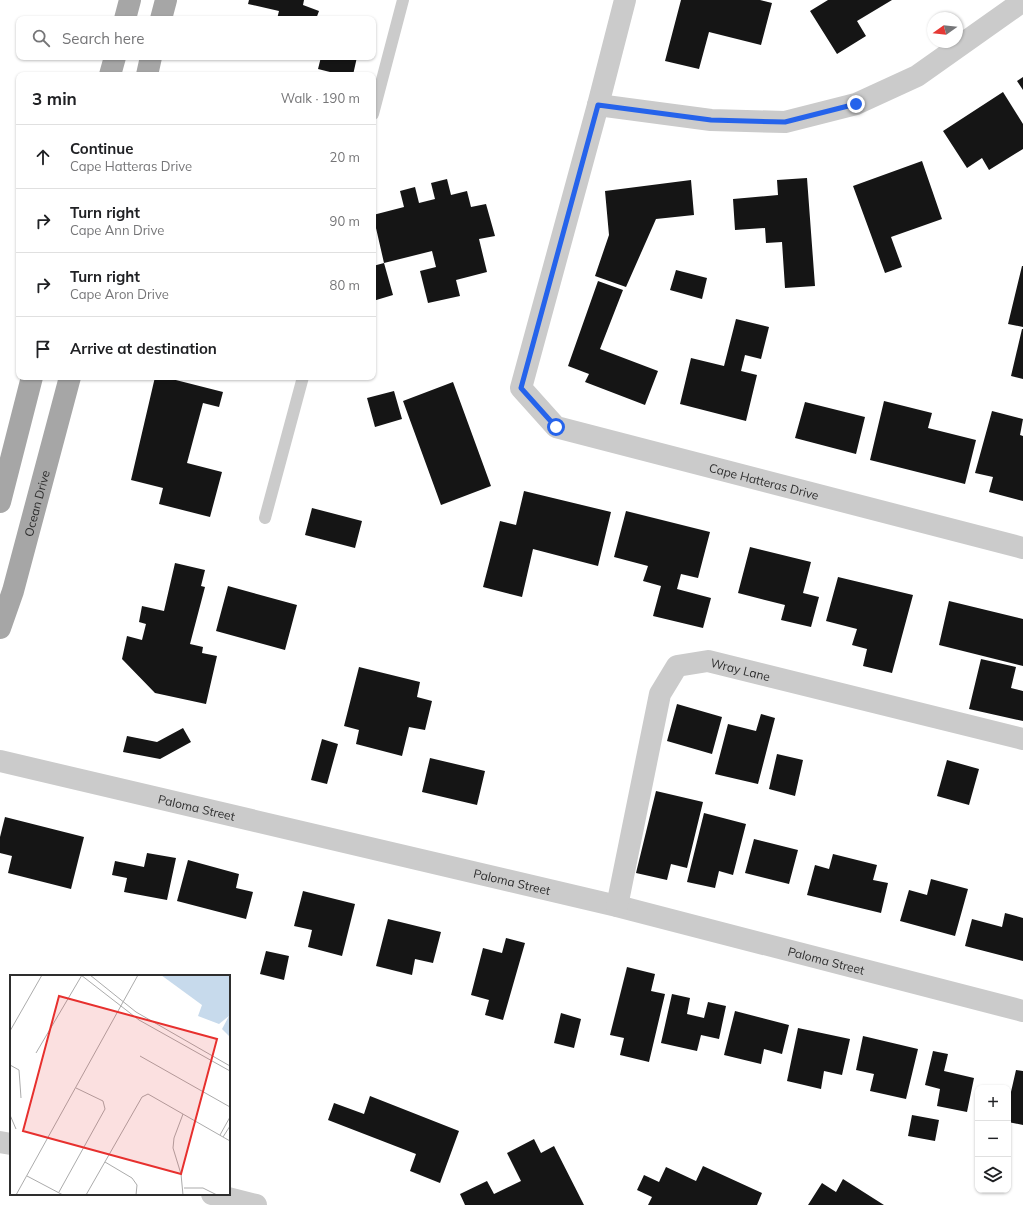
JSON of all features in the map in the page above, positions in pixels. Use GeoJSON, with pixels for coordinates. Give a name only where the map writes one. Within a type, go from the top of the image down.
{"type":"FeatureCollection","features":[{"type":"Feature","properties":{"kind":"main road"},"geometry":{"type":"LineString","coordinates":[[126,16],[130,0]]}},
{"type":"Feature","properties":{"kind":"main road"},"geometry":{"type":"LineString","coordinates":[[162,16],[166,0]]}},
{"type":"Feature","properties":{"kind":"main road"},"geometry":{"type":"LineString","coordinates":[[111,72],[114,60]]}},
{"type":"Feature","properties":{"kind":"main road"},"geometry":{"type":"LineString","coordinates":[[148,72],[150,60]]}},
{"type":"Feature","properties":{"kind":"main road"},"geometry":{"type":"LineString","coordinates":[[0,502],[31,380]]}},
{"type":"Feature","properties":{"kind":"main road","name":"Ocean Drive"},"geometry":{"type":"LineString","coordinates":[[0,628],[13,591],[69,380]]}},
{"type":"Feature","properties":{"kind":"street"},"geometry":{"type":"LineString","coordinates":[[625,0],[598,105],[711,120],[785,122],[856,104],[917,76],[1023,1]]}},
{"type":"Feature","properties":{"kind":"street","name":"Cape Hatteras Drive"},"geometry":{"type":"LineString","coordinates":[[598,105],[521,388],[556,427],[1023,548]]}},
{"type":"Feature","properties":{"kind":"street","name":"Wray Lane"},"geometry":{"type":"LineString","coordinates":[[617,906],[660,694],[677,666],[708,661],[1023,739]]}},
{"type":"Feature","properties":{"kind":"street","name":"Paloma Street"},"geometry":{"type":"LineString","coordinates":[[0,761],[617,906],[1023,1010]]}},
{"type":"Feature","properties":{"kind":"street"},"geometry":{"type":"LineString","coordinates":[[0,1142],[10,1144]]}},
{"type":"Feature","properties":{"kind":"street"},"geometry":{"type":"LineString","coordinates":[[216,1195],[256,1205]]}},
{"type":"Feature","properties":{"kind":"lane"},"geometry":{"type":"LineString","coordinates":[[376,103],[403,0]]}},
{"type":"Feature","properties":{"kind":"lane"},"geometry":{"type":"LineString","coordinates":[[265,518],[302,380]]}},
{"type":"Feature","properties":{"kind":"building"},"geometry":{"type":"Polygon","coordinates":[[[249,0],[304,0],[303,5],[319,11],[317,16],[278,16],[279,11],[248,4],[249,0]]]}},
{"type":"Feature","properties":{"kind":"building"},"geometry":{"type":"Polygon","coordinates":[[[681,0],[760,0],[772,3],[761,45],[709,32],[699,69],[665,61],[681,0]]]}},
{"type":"Feature","properties":{"kind":"building"},"geometry":{"type":"Polygon","coordinates":[[[828,0],[892,0],[857,21],[866,36],[837,54],[810,11],[828,0]]]}},
{"type":"Feature","properties":{"kind":"building"},"geometry":{"type":"Polygon","coordinates":[[[320,60],[356,60],[354,72],[330,72],[318,69],[320,60]]]}},
{"type":"Feature","properties":{"kind":"building"},"geometry":{"type":"Polygon","coordinates":[[[1023,77],[1023,90],[1017,81],[1023,77]]]}},
{"type":"Feature","properties":{"kind":"building"},"geometry":{"type":"Polygon","coordinates":[[[1003,92],[1023,124],[1023,149],[989,170],[982,158],[967,168],[943,131],[1003,92]]]}},
{"type":"Feature","properties":{"kind":"building"},"geometry":{"type":"Polygon","coordinates":[[[922,161],[942,219],[891,237],[902,267],[885,273],[853,186],[922,161]]]}},
{"type":"Feature","properties":{"kind":"building"},"geometry":{"type":"Polygon","coordinates":[[[807,178],[815,286],[785,288],[782,242],[766,243],[765,228],[735,230],[733,199],[778,195],[777,180],[807,178]]]}},
{"type":"Feature","properties":{"kind":"building"},"geometry":{"type":"Polygon","coordinates":[[[447,179],[451,195],[467,191],[471,207],[486,204],[495,236],[479,239],[487,272],[456,280],[460,296],[428,303],[420,271],[436,267],[432,251],[384,263],[376,228],[376,214],[404,207],[400,191],[415,187],[419,203],[435,199],[431,183],[447,179]]]}},
{"type":"Feature","properties":{"kind":"building"},"geometry":{"type":"Polygon","coordinates":[[[691,180],[694,215],[656,219],[626,287],[595,276],[609,235],[605,191],[691,180]]]}},
{"type":"Feature","properties":{"kind":"building"},"geometry":{"type":"Polygon","coordinates":[[[384,263],[393,295],[376,300],[376,265],[384,263]]]}},
{"type":"Feature","properties":{"kind":"building"},"geometry":{"type":"Polygon","coordinates":[[[1023,266],[1023,327],[1008,324],[1023,266]]]}},
{"type":"Feature","properties":{"kind":"building"},"geometry":{"type":"Polygon","coordinates":[[[676,270],[707,278],[702,299],[670,290],[676,270]]]}},
{"type":"Feature","properties":{"kind":"building"},"geometry":{"type":"Polygon","coordinates":[[[598,281],[623,290],[600,349],[658,371],[645,405],[585,382],[589,374],[568,366],[598,281]]]}},
{"type":"Feature","properties":{"kind":"building"},"geometry":{"type":"Polygon","coordinates":[[[736,319],[769,327],[761,359],[745,355],[741,371],[757,375],[746,421],[680,404],[691,358],[724,366],[736,319]]]}},
{"type":"Feature","properties":{"kind":"building"},"geometry":{"type":"Polygon","coordinates":[[[1023,329],[1023,379],[1011,376],[1023,329]]]}},
{"type":"Feature","properties":{"kind":"building"},"geometry":{"type":"Polygon","coordinates":[[[154,380],[176,380],[223,392],[219,407],[203,403],[187,463],[222,472],[210,517],[159,504],[163,488],[131,480],[154,380]]]}},
{"type":"Feature","properties":{"kind":"building"},"geometry":{"type":"Polygon","coordinates":[[[453,382],[491,486],[441,505],[403,401],[453,382]]]}},
{"type":"Feature","properties":{"kind":"building"},"geometry":{"type":"Polygon","coordinates":[[[394,391],[402,419],[375,427],[367,398],[394,391]]]}},
{"type":"Feature","properties":{"kind":"building"},"geometry":{"type":"Polygon","coordinates":[[[884,401],[932,413],[928,428],[976,440],[965,484],[870,460],[884,401]]]}},
{"type":"Feature","properties":{"kind":"building"},"geometry":{"type":"Polygon","coordinates":[[[805,402],[865,417],[856,454],[795,438],[805,402]]]}},
{"type":"Feature","properties":{"kind":"building"},"geometry":{"type":"Polygon","coordinates":[[[992,411],[1023,419],[1020,435],[1023,436],[1023,501],[989,492],[993,477],[975,473],[992,411]]]}},
{"type":"Feature","properties":{"kind":"building"},"geometry":{"type":"Polygon","coordinates":[[[524,491],[611,512],[598,566],[533,549],[522,597],[483,587],[500,521],[516,525],[524,491]]]}},
{"type":"Feature","properties":{"kind":"building"},"geometry":{"type":"Polygon","coordinates":[[[312,508],[362,521],[355,548],[305,535],[312,508]]]}},
{"type":"Feature","properties":{"kind":"building"},"geometry":{"type":"Polygon","coordinates":[[[626,511],[710,532],[698,578],[681,574],[677,589],[711,598],[703,628],[653,616],[661,586],[643,581],[648,566],[614,557],[626,511]]]}},
{"type":"Feature","properties":{"kind":"building"},"geometry":{"type":"Polygon","coordinates":[[[750,547],[811,562],[803,593],[819,597],[811,627],[781,620],[785,605],[738,593],[750,547]]]}},
{"type":"Feature","properties":{"kind":"building"},"geometry":{"type":"Polygon","coordinates":[[[175,563],[205,570],[201,586],[205,587],[190,644],[203,647],[202,653],[217,656],[206,704],[155,693],[122,659],[127,636],[142,640],[146,624],[139,622],[142,606],[164,611],[175,563]]]}},
{"type":"Feature","properties":{"kind":"building"},"geometry":{"type":"Polygon","coordinates":[[[838,577],[913,595],[892,673],[863,666],[867,649],[852,645],[857,629],[826,621],[838,577]]]}},
{"type":"Feature","properties":{"kind":"building"},"geometry":{"type":"Polygon","coordinates":[[[228,586],[297,605],[285,650],[216,631],[228,586]]]}},
{"type":"Feature","properties":{"kind":"building"},"geometry":{"type":"Polygon","coordinates":[[[949,601],[1023,619],[1023,666],[939,645],[949,601]]]}},
{"type":"Feature","properties":{"kind":"building"},"geometry":{"type":"Polygon","coordinates":[[[981,659],[1016,667],[1011,688],[1023,691],[1023,721],[969,709],[981,659]]]}},
{"type":"Feature","properties":{"kind":"building"},"geometry":{"type":"Polygon","coordinates":[[[359,667],[420,682],[417,697],[432,701],[425,730],[409,727],[402,756],[356,744],[359,730],[344,726],[359,667]]]}},
{"type":"Feature","properties":{"kind":"building"},"geometry":{"type":"Polygon","coordinates":[[[677,704],[722,717],[712,754],[667,741],[677,704]]]}},
{"type":"Feature","properties":{"kind":"building"},"geometry":{"type":"Polygon","coordinates":[[[761,714],[775,718],[758,784],[715,774],[728,724],[756,731],[761,714]]]}},
{"type":"Feature","properties":{"kind":"building"},"geometry":{"type":"Polygon","coordinates":[[[183,728],[191,742],[160,759],[123,752],[127,736],[157,742],[183,728]]]}},
{"type":"Feature","properties":{"kind":"building"},"geometry":{"type":"Polygon","coordinates":[[[322,739],[338,744],[327,784],[311,780],[322,739]]]}},
{"type":"Feature","properties":{"kind":"building"},"geometry":{"type":"Polygon","coordinates":[[[777,754],[803,760],[795,796],[769,789],[777,754]]]}},
{"type":"Feature","properties":{"kind":"building"},"geometry":{"type":"Polygon","coordinates":[[[430,758],[485,771],[477,805],[422,792],[430,758]]]}},
{"type":"Feature","properties":{"kind":"building"},"geometry":{"type":"Polygon","coordinates":[[[947,760],[979,769],[969,805],[937,796],[947,760]]]}},
{"type":"Feature","properties":{"kind":"building"},"geometry":{"type":"Polygon","coordinates":[[[656,791],[703,802],[687,868],[671,864],[667,880],[636,873],[656,791]]]}},
{"type":"Feature","properties":{"kind":"building"},"geometry":{"type":"Polygon","coordinates":[[[704,813],[746,824],[733,875],[719,871],[715,888],[687,882],[704,813]]]}},
{"type":"Feature","properties":{"kind":"building"},"geometry":{"type":"Polygon","coordinates":[[[5,817],[84,837],[71,889],[8,873],[12,856],[0,853],[0,837],[5,817]]]}},
{"type":"Feature","properties":{"kind":"building"},"geometry":{"type":"Polygon","coordinates":[[[754,839],[798,850],[789,884],[745,873],[754,839]]]}},
{"type":"Feature","properties":{"kind":"building"},"geometry":{"type":"Polygon","coordinates":[[[147,853],[176,858],[167,900],[124,892],[127,878],[112,875],[115,861],[144,867],[147,853]]]}},
{"type":"Feature","properties":{"kind":"building"},"geometry":{"type":"Polygon","coordinates":[[[833,854],[877,865],[873,880],[888,883],[881,913],[807,895],[815,865],[829,869],[833,854]]]}},
{"type":"Feature","properties":{"kind":"building"},"geometry":{"type":"Polygon","coordinates":[[[188,860],[239,874],[236,888],[253,892],[246,919],[177,901],[188,860]]]}},
{"type":"Feature","properties":{"kind":"building"},"geometry":{"type":"Polygon","coordinates":[[[931,879],[968,889],[955,936],[900,921],[909,890],[927,895],[931,879]]]}},
{"type":"Feature","properties":{"kind":"building"},"geometry":{"type":"Polygon","coordinates":[[[303,891],[355,904],[342,956],[308,947],[312,930],[294,926],[303,891]]]}},
{"type":"Feature","properties":{"kind":"building"},"geometry":{"type":"Polygon","coordinates":[[[1005,913],[1023,918],[1023,961],[965,946],[972,919],[1002,927],[1005,913]]]}},
{"type":"Feature","properties":{"kind":"building"},"geometry":{"type":"Polygon","coordinates":[[[388,919],[441,932],[433,963],[415,959],[412,975],[376,966],[388,919]]]}},
{"type":"Feature","properties":{"kind":"building"},"geometry":{"type":"Polygon","coordinates":[[[506,938],[525,943],[503,1020],[485,1015],[489,1000],[471,995],[483,948],[502,953],[506,938]]]}},
{"type":"Feature","properties":{"kind":"building"},"geometry":{"type":"Polygon","coordinates":[[[266,951],[289,956],[284,980],[260,974],[266,951]]]}},
{"type":"Feature","properties":{"kind":"building"},"geometry":{"type":"Polygon","coordinates":[[[627,967],[655,974],[651,991],[665,994],[649,1062],[620,1055],[624,1038],[610,1035],[627,967]]]}},
{"type":"Feature","properties":{"kind":"building"},"geometry":{"type":"Polygon","coordinates":[[[672,994],[690,998],[687,1014],[704,1018],[708,1002],[726,1006],[719,1039],[701,1035],[697,1051],[661,1043],[672,994]]]}},
{"type":"Feature","properties":{"kind":"building"},"geometry":{"type":"Polygon","coordinates":[[[735,1011],[789,1025],[782,1054],[764,1049],[761,1064],[724,1055],[735,1011]]]}},
{"type":"Feature","properties":{"kind":"building"},"geometry":{"type":"Polygon","coordinates":[[[561,1013],[581,1019],[574,1048],[554,1043],[561,1013]]]}},
{"type":"Feature","properties":{"kind":"building"},"geometry":{"type":"Polygon","coordinates":[[[798,1028],[850,1039],[842,1075],[824,1071],[821,1089],[787,1081],[798,1028]]]}},
{"type":"Feature","properties":{"kind":"building"},"geometry":{"type":"Polygon","coordinates":[[[863,1036],[918,1049],[906,1099],[870,1091],[874,1074],[856,1070],[863,1036]]]}},
{"type":"Feature","properties":{"kind":"building"},"geometry":{"type":"Polygon","coordinates":[[[933,1051],[948,1054],[944,1071],[974,1078],[967,1112],[937,1106],[940,1089],[925,1085],[933,1051]]]}},
{"type":"Feature","properties":{"kind":"building"},"geometry":{"type":"Polygon","coordinates":[[[1016,1070],[1023,1071],[1023,1125],[1011,1123],[1011,1092],[1016,1070]]]}},
{"type":"Feature","properties":{"kind":"building"},"geometry":{"type":"Polygon","coordinates":[[[370,1096],[459,1131],[440,1183],[410,1171],[416,1154],[328,1120],[334,1103],[364,1114],[370,1096]]]}},
{"type":"Feature","properties":{"kind":"building"},"geometry":{"type":"Polygon","coordinates":[[[912,1115],[939,1120],[935,1141],[908,1136],[912,1115]]]}},
{"type":"Feature","properties":{"kind":"building"},"geometry":{"type":"Polygon","coordinates":[[[534,1139],[541,1153],[554,1146],[584,1205],[465,1205],[460,1194],[487,1181],[494,1194],[521,1181],[507,1153],[534,1139]]]}},
{"type":"Feature","properties":{"kind":"building"},"geometry":{"type":"Polygon","coordinates":[[[703,1166],[762,1193],[757,1205],[648,1205],[652,1197],[637,1190],[644,1175],[659,1182],[666,1167],[696,1181],[703,1166]]]}},
{"type":"Feature","properties":{"kind":"building"},"geometry":{"type":"Polygon","coordinates":[[[843,1179],[884,1205],[808,1205],[822,1183],[836,1192],[843,1179]]]}},
{"type":"Feature","properties":{"kind":"route"},"geometry":{"type":"LineString","coordinates":[[556,427],[521,388],[598,105],[711,120],[785,122],[856,104]]}}]}
